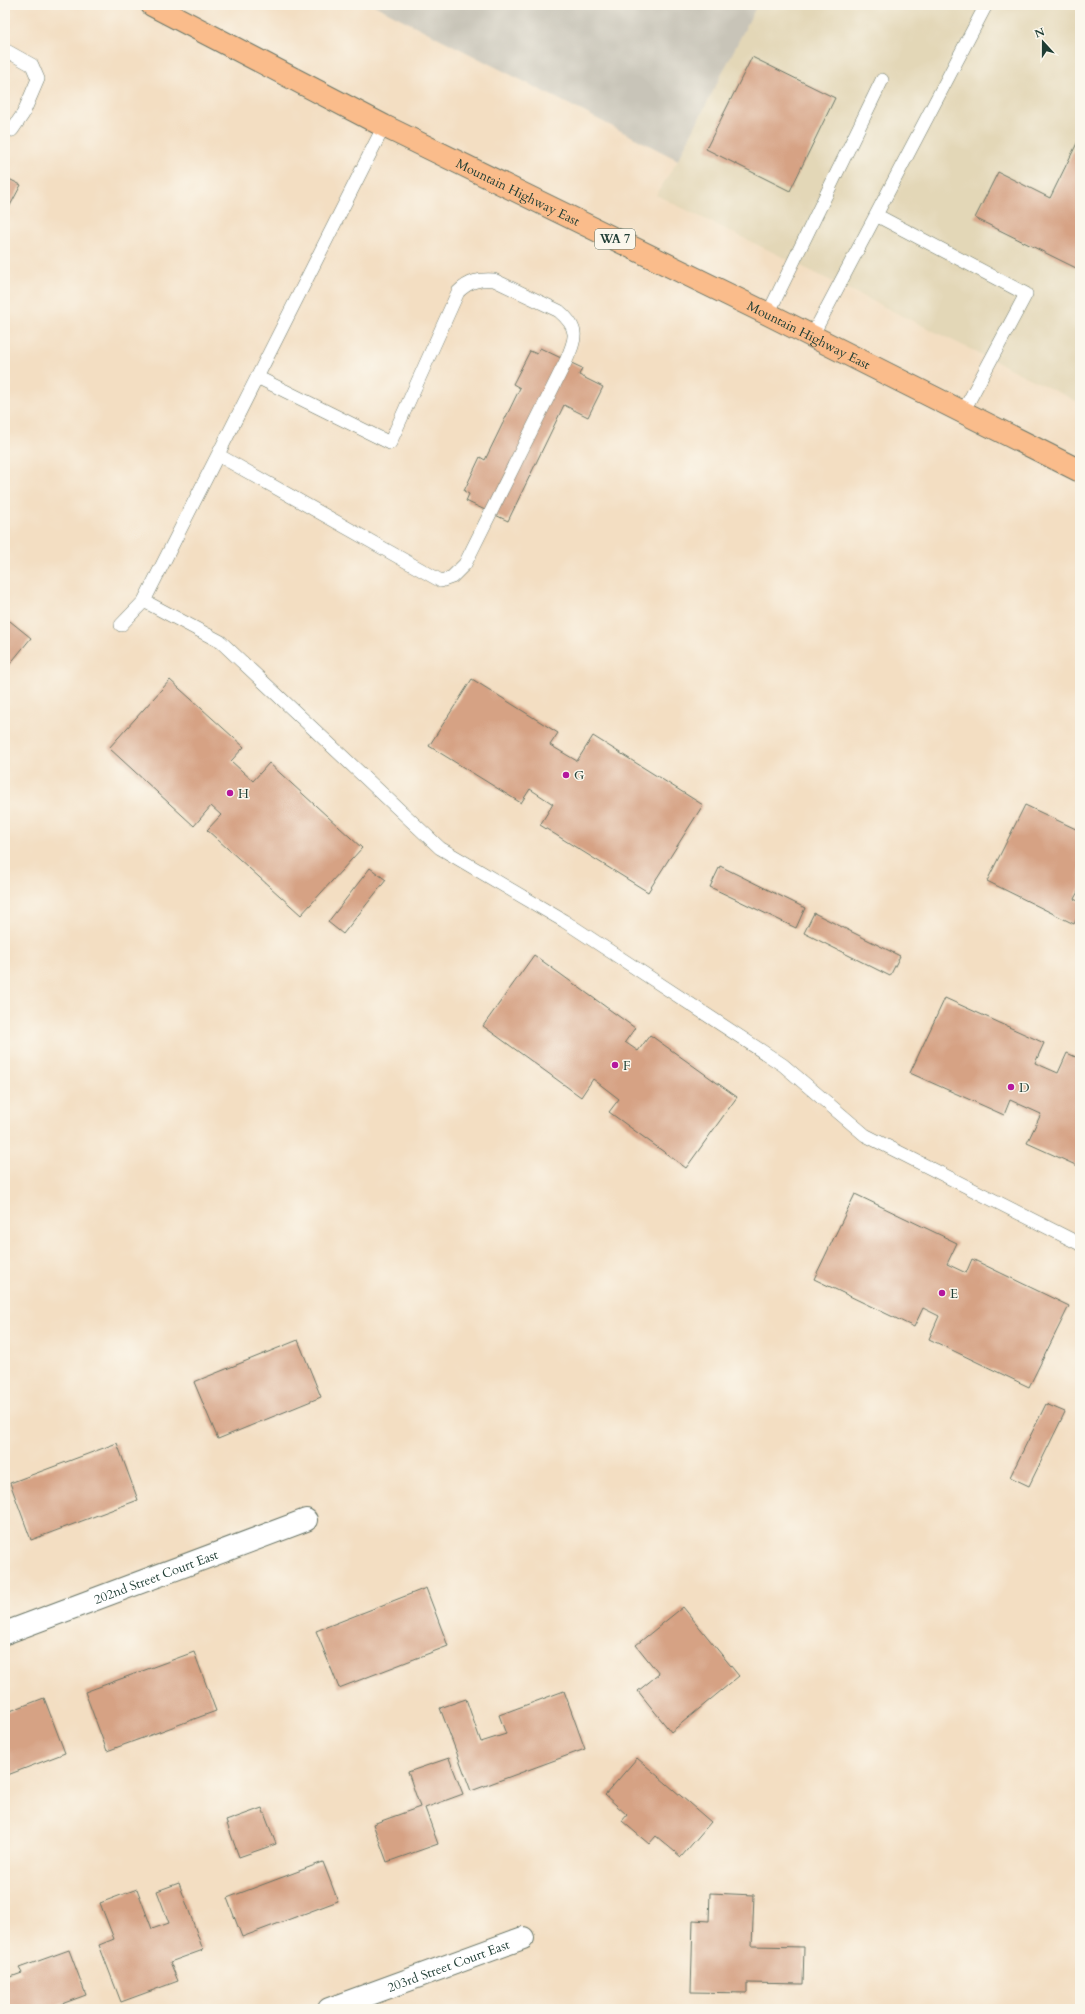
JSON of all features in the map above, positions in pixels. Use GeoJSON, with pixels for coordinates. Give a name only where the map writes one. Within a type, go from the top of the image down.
{"type":"FeatureCollection","features":[{"type":"Feature","properties":{"kind":"main road","name":"Mountain Highway East"},"geometry":{"type":"LineString","coordinates":[[152,5],[384,126],[768,314],[1080,471]]}},
{"type":"Feature","properties":{"kind":"street","name":"202nd Street Court East"},"geometry":{"type":"LineString","coordinates":[[5,1632],[306,1520]]}},
{"type":"Feature","properties":{"kind":"street","name":"203rd Street Court East"},"geometry":{"type":"LineString","coordinates":[[329,2009],[523,1938]]}},
{"type":"Feature","properties":{"kind":"lane"},"geometry":{"type":"LineString","coordinates":[[812,336],[986,5]]}},
{"type":"Feature","properties":{"kind":"lane"},"geometry":{"type":"LineString","coordinates":[[5,50],[32,65],[38,79],[23,114],[12,130],[5,127]]}},
{"type":"Feature","properties":{"kind":"lane"},"geometry":{"type":"LineString","coordinates":[[768,314],[882,80]]}},
{"type":"Feature","properties":{"kind":"lane"},"geometry":{"type":"LineString","coordinates":[[121,625],[144,601],[384,126]]}},
{"type":"Feature","properties":{"kind":"lane"},"geometry":{"type":"LineString","coordinates":[[876,215],[1026,294],[963,412]]}},
{"type":"Feature","properties":{"kind":"lane"},"geometry":{"type":"LineString","coordinates":[[218,455],[441,581],[452,577],[465,564],[566,360],[575,340],[575,333],[567,318],[559,311],[494,280],[473,281],[458,292],[390,443],[257,377]]}},
{"type":"Feature","properties":{"kind":"lane"},"geometry":{"type":"LineString","coordinates":[[144,601],[221,642],[440,848],[564,921],[783,1065],[864,1135],[1080,1244]]}},
{"type":"Feature","properties":{"kind":"shaded area"},"geometry":{"type":"Polygon","coordinates":[[[374,5],[757,5],[678,160],[374,5]]]}},
{"type":"Feature","properties":{"kind":"shaded area"},"geometry":{"type":"Polygon","coordinates":[[[757,5],[1080,5],[1080,403],[656,195],[678,160],[757,5]]]}},
{"type":"Feature","properties":{"kind":"building"},"geometry":{"type":"Polygon","coordinates":[[[752,57],[835,98],[790,191],[706,149],[752,57]]]}},
{"type":"Feature","properties":{"kind":"building"},"geometry":{"type":"Polygon","coordinates":[[[1080,137],[1080,260],[1076,268],[975,218],[998,172],[1050,198],[1080,137]]]}},
{"type":"Feature","properties":{"kind":"building"},"geometry":{"type":"Polygon","coordinates":[[[5,177],[21,185],[5,215],[5,177]]]}},
{"type":"Feature","properties":{"kind":"building"},"geometry":{"type":"Polygon","coordinates":[[[540,348],[582,368],[579,375],[603,387],[588,417],[564,405],[508,521],[466,501],[469,494],[464,491],[480,457],[485,460],[520,388],[513,384],[530,351],[537,354],[540,348]]]}},
{"type":"Feature","properties":{"kind":"building"},"geometry":{"type":"Polygon","coordinates":[[[5,617],[31,638],[5,670],[5,617]]]}},
{"type":"Feature","properties":{"kind":"building","name":"G"},"geometry":{"type":"Polygon","coordinates":[[[472,679],[558,733],[550,745],[577,761],[593,736],[703,805],[648,892],[540,825],[553,804],[530,789],[521,803],[429,746],[472,679]]]}},
{"type":"Feature","properties":{"kind":"building","name":"H"},"geometry":{"type":"Polygon","coordinates":[[[170,680],[244,747],[231,761],[253,781],[269,763],[362,848],[301,915],[207,830],[221,815],[211,806],[194,826],[109,748],[170,680]]]}},
{"type":"Feature","properties":{"kind":"building"},"geometry":{"type":"Polygon","coordinates":[[[1025,805],[1080,831],[1080,888],[1074,899],[1080,902],[1080,912],[1074,924],[987,881],[1025,805]]]}},
{"type":"Feature","properties":{"kind":"building"},"geometry":{"type":"Polygon","coordinates":[[[720,866],[805,908],[796,928],[710,887],[720,866]]]}},
{"type":"Feature","properties":{"kind":"building"},"geometry":{"type":"Polygon","coordinates":[[[370,868],[386,880],[343,934],[328,922],[370,868]]]}},
{"type":"Feature","properties":{"kind":"building"},"geometry":{"type":"Polygon","coordinates":[[[814,913],[900,956],[890,976],[804,933],[814,913]]]}},
{"type":"Feature","properties":{"kind":"building","name":"F"},"geometry":{"type":"Polygon","coordinates":[[[534,955],[635,1028],[625,1042],[638,1051],[650,1035],[737,1097],[686,1168],[609,1112],[619,1099],[593,1079],[581,1097],[483,1026],[534,955]]]}},
{"type":"Feature","properties":{"kind":"building","name":"D"},"geometry":{"type":"Polygon","coordinates":[[[945,998],[1044,1043],[1035,1063],[1058,1073],[1067,1053],[1080,1059],[1080,1167],[1027,1143],[1041,1114],[1010,1100],[1004,1115],[910,1073],[945,998]]]}},
{"type":"Feature","properties":{"kind":"building","name":"E"},"geometry":{"type":"Polygon","coordinates":[[[855,1194],[957,1243],[947,1264],[966,1273],[972,1259],[1069,1306],[1029,1387],[929,1339],[939,1316],[923,1308],[914,1327],[814,1279],[855,1194]]]}},
{"type":"Feature","properties":{"kind":"building"},"geometry":{"type":"Polygon","coordinates":[[[298,1340],[321,1397],[218,1439],[194,1382],[298,1340]]]}},
{"type":"Feature","properties":{"kind":"building"},"geometry":{"type":"Polygon","coordinates":[[[1046,1404],[1065,1412],[1029,1486],[1010,1477],[1046,1404]]]}},
{"type":"Feature","properties":{"kind":"building"},"geometry":{"type":"Polygon","coordinates":[[[117,1443],[138,1500],[31,1540],[10,1483],[117,1443]]]}},
{"type":"Feature","properties":{"kind":"building"},"geometry":{"type":"Polygon","coordinates":[[[426,1588],[448,1646],[339,1688],[316,1631],[426,1588]]]}},
{"type":"Feature","properties":{"kind":"building"},"geometry":{"type":"Polygon","coordinates":[[[683,1607],[739,1676],[671,1732],[638,1691],[659,1674],[636,1645],[683,1607]]]}},
{"type":"Feature","properties":{"kind":"building"},"geometry":{"type":"Polygon","coordinates":[[[194,1652],[216,1711],[107,1751],[85,1692],[194,1652]]]}},
{"type":"Feature","properties":{"kind":"building"},"geometry":{"type":"Polygon","coordinates":[[[564,1691],[585,1749],[471,1791],[440,1708],[466,1699],[481,1742],[506,1734],[499,1715],[564,1691]]]}},
{"type":"Feature","properties":{"kind":"building"},"geometry":{"type":"Polygon","coordinates":[[[44,1698],[65,1753],[5,1776],[5,1713],[44,1698]]]}},
{"type":"Feature","properties":{"kind":"building"},"geometry":{"type":"Polygon","coordinates":[[[449,1758],[463,1794],[425,1808],[438,1844],[387,1862],[373,1824],[420,1807],[408,1772],[449,1758]]]}},
{"type":"Feature","properties":{"kind":"building"},"geometry":{"type":"Polygon","coordinates":[[[637,1758],[711,1822],[681,1857],[656,1836],[649,1844],[622,1821],[627,1815],[605,1795],[637,1758]]]}},
{"type":"Feature","properties":{"kind":"building"},"geometry":{"type":"Polygon","coordinates":[[[262,1808],[276,1844],[239,1857],[226,1821],[262,1808]]]}},
{"type":"Feature","properties":{"kind":"building"},"geometry":{"type":"Polygon","coordinates":[[[323,1862],[338,1901],[242,1937],[227,1898],[323,1862]]]}},
{"type":"Feature","properties":{"kind":"building"},"geometry":{"type":"Polygon","coordinates":[[[179,1883],[203,1950],[170,1962],[178,1981],[121,2002],[99,1945],[114,1939],[100,1903],[137,1889],[152,1929],[169,1923],[157,1891],[179,1883]]]}},
{"type":"Feature","properties":{"kind":"building"},"geometry":{"type":"Polygon","coordinates":[[[710,1893],[754,1895],[752,1946],[804,1947],[803,1984],[747,1983],[747,1993],[691,1992],[693,1920],[709,1921],[710,1893]]]}},
{"type":"Feature","properties":{"kind":"building"},"geometry":{"type":"Polygon","coordinates":[[[69,1950],[86,1995],[48,2009],[5,2009],[5,1979],[22,1973],[19,1968],[69,1950]]]}},
{"type":"Feature","properties":{"kind":"place","name":"G"},"geometry":{"type":"Point","coordinates":[566,775]}},
{"type":"Feature","properties":{"kind":"place","name":"H"},"geometry":{"type":"Point","coordinates":[230,793]}},
{"type":"Feature","properties":{"kind":"place","name":"F"},"geometry":{"type":"Point","coordinates":[615,1065]}},
{"type":"Feature","properties":{"kind":"place","name":"D"},"geometry":{"type":"Point","coordinates":[1011,1087]}},
{"type":"Feature","properties":{"kind":"place","name":"E"},"geometry":{"type":"Point","coordinates":[942,1293]}}]}
